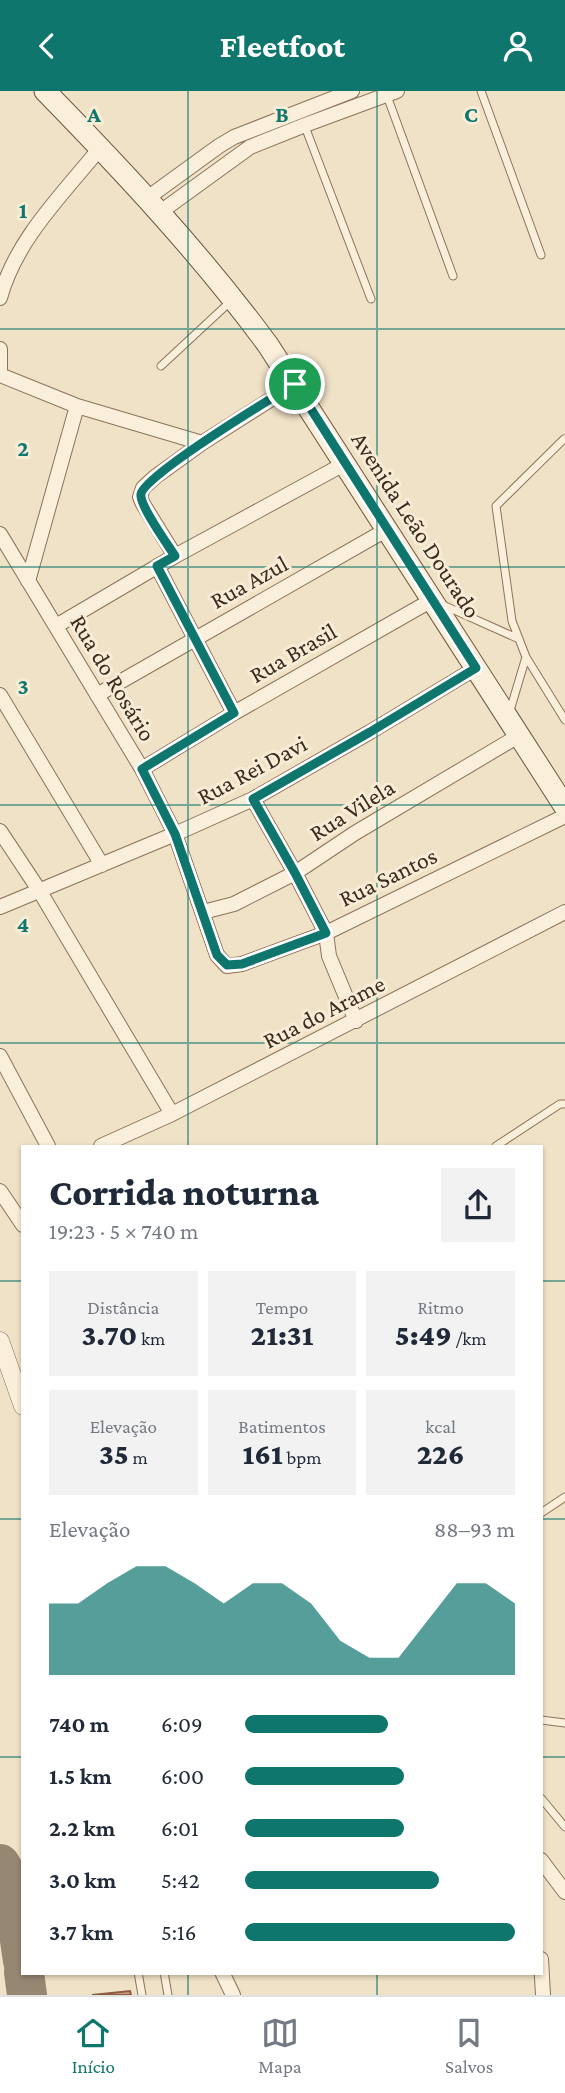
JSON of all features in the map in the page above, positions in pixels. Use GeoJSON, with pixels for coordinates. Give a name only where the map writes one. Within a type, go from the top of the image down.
{"type":"FeatureCollection","features":[{"type":"Feature","properties":{"kind":"main road","name":"Avenida Leão Dourado"},"geometry":{"type":"LineString","coordinates":[[45,91],[100,148],[234,298],[295,384],[565,807]]}},
{"type":"Feature","properties":{"kind":"street"},"geometry":{"type":"LineString","coordinates":[[152,206],[219,146],[248,130],[352,91]]}},
{"type":"Feature","properties":{"kind":"street"},"geometry":{"type":"LineString","coordinates":[[152,206],[262,142],[390,92]]}},
{"type":"Feature","properties":{"kind":"street"},"geometry":{"type":"LineString","coordinates":[[0,298],[15,258],[34,229],[100,148]]}},
{"type":"Feature","properties":{"kind":"street"},"geometry":{"type":"LineString","coordinates":[[0,349],[0,373],[77,406],[202,443]]}},
{"type":"Feature","properties":{"kind":"street"},"geometry":{"type":"LineString","coordinates":[[175,556],[143,504],[143,488],[202,443],[295,384]]}},
{"type":"Feature","properties":{"kind":"street"},"geometry":{"type":"LineString","coordinates":[[28,581],[77,406]]}},
{"type":"Feature","properties":{"kind":"street"},"geometry":{"type":"LineString","coordinates":[[56,626],[157,566],[344,464]]}},
{"type":"Feature","properties":{"kind":"street","name":"Rua Azul"},"geometry":{"type":"LineString","coordinates":[[97,695],[386,530]]}},
{"type":"Feature","properties":{"kind":"street","name":"Rua do Rosário"},"geometry":{"type":"LineString","coordinates":[[0,534],[142,769],[175,834],[217,955],[227,965]]}},
{"type":"Feature","properties":{"kind":"street"},"geometry":{"type":"LineString","coordinates":[[157,566],[234,713]]}},
{"type":"Feature","properties":{"kind":"street","name":"Rua Brasil"},"geometry":{"type":"LineString","coordinates":[[142,769],[432,600]]}},
{"type":"Feature","properties":{"kind":"street","name":"Rua Rei Davi"},"geometry":{"type":"LineString","coordinates":[[0,907],[253,799],[476,668]]}},
{"type":"Feature","properties":{"kind":"street"},"geometry":{"type":"LineString","coordinates":[[0,695],[102,865]]}},
{"type":"Feature","properties":{"kind":"street","name":"Rua Vilela"},"geometry":{"type":"LineString","coordinates":[[203,912],[234,904],[295,873],[514,727]]}},
{"type":"Feature","properties":{"kind":"street"},"geometry":{"type":"LineString","coordinates":[[253,799],[326,933],[329,956],[356,1021]]}},
{"type":"Feature","properties":{"kind":"street","name":"Rua Santos"},"geometry":{"type":"LineString","coordinates":[[227,965],[242,964],[326,933],[565,816]]}},
{"type":"Feature","properties":{"kind":"street"},"geometry":{"type":"LineString","coordinates":[[0,831],[39,890],[172,1114]]}},
{"type":"Feature","properties":{"kind":"street","name":"Rua do Arame"},"geometry":{"type":"LineString","coordinates":[[103,1145],[172,1114],[565,912]]}},
{"type":"Feature","properties":{"kind":"street"},"geometry":{"type":"LineString","coordinates":[[0,1056],[47,1145]]}},
{"type":"Feature","properties":{"kind":"street"},"geometry":{"type":"LineString","coordinates":[[0,1191],[21,1222]]}},
{"type":"Feature","properties":{"kind":"street"},"geometry":{"type":"LineString","coordinates":[[0,1341],[21,1400]]}},
{"type":"Feature","properties":{"kind":"street"},"geometry":{"type":"LineString","coordinates":[[543,1863],[565,1892]]}},
{"type":"Feature","properties":{"kind":"street"},"geometry":{"type":"LineString","coordinates":[[223,1975],[233,1995]]}},
{"type":"Feature","properties":{"kind":"street"},"geometry":{"type":"LineString","coordinates":[[542,1975],[542,1995]]}},
{"type":"Feature","properties":{"kind":"lane"},"geometry":{"type":"LineString","coordinates":[[481,91],[541,255]]}},
{"type":"Feature","properties":{"kind":"lane"},"geometry":{"type":"LineString","coordinates":[[390,92],[453,276]]}},
{"type":"Feature","properties":{"kind":"lane"},"geometry":{"type":"LineString","coordinates":[[299,110],[371,299]]}},
{"type":"Feature","properties":{"kind":"lane"},"geometry":{"type":"LineString","coordinates":[[161,366],[234,298]]}},
{"type":"Feature","properties":{"kind":"lane"},"geometry":{"type":"LineString","coordinates":[[564,439],[496,506],[512,621],[526,657],[565,720]]}},
{"type":"Feature","properties":{"kind":"lane"},"geometry":{"type":"LineString","coordinates":[[432,600],[519,639]]}},
{"type":"Feature","properties":{"kind":"lane"},"geometry":{"type":"LineString","coordinates":[[514,727],[526,657]]}},
{"type":"Feature","properties":{"kind":"lane"},"geometry":{"type":"LineString","coordinates":[[498,1145],[560,1104],[565,1104]]}},
{"type":"Feature","properties":{"kind":"lane"},"geometry":{"type":"LineString","coordinates":[[543,1512],[565,1497]]}},
{"type":"Feature","properties":{"kind":"lane"},"geometry":{"type":"LineString","coordinates":[[543,1720],[565,1723]]}},
{"type":"Feature","properties":{"kind":"lane"},"geometry":{"type":"LineString","coordinates":[[543,1800],[565,1827]]}},
{"type":"Feature","properties":{"kind":"lane"},"geometry":{"type":"LineString","coordinates":[[139,1975],[142,1995]]}},
{"type":"Feature","properties":{"kind":"lane"},"geometry":{"type":"LineString","coordinates":[[165,1975],[168,1995]]}},
{"type":"Feature","properties":{"kind":"building"},"geometry":{"type":"Polygon","coordinates":[[[130,1991],[131,1995],[92,1995],[130,1991]]]}},
{"type":"Feature","properties":{"kind":"taxiway"},"geometry":{"type":"LineString","coordinates":[[0,1864],[12,1884],[21,1947]]}},
{"type":"Feature","properties":{"kind":"taxiway"},"geometry":{"type":"LineString","coordinates":[[24,1975],[27,1995]]}},
{"type":"Feature","properties":{"kind":"route"},"geometry":{"type":"LineString","coordinates":[[295,384],[476,668],[253,799],[326,933],[234,966],[227,965],[217,955],[175,834],[142,769],[234,713],[157,566],[175,556],[140,498],[143,488],[155,477],[202,443],[295,384]]}}]}
